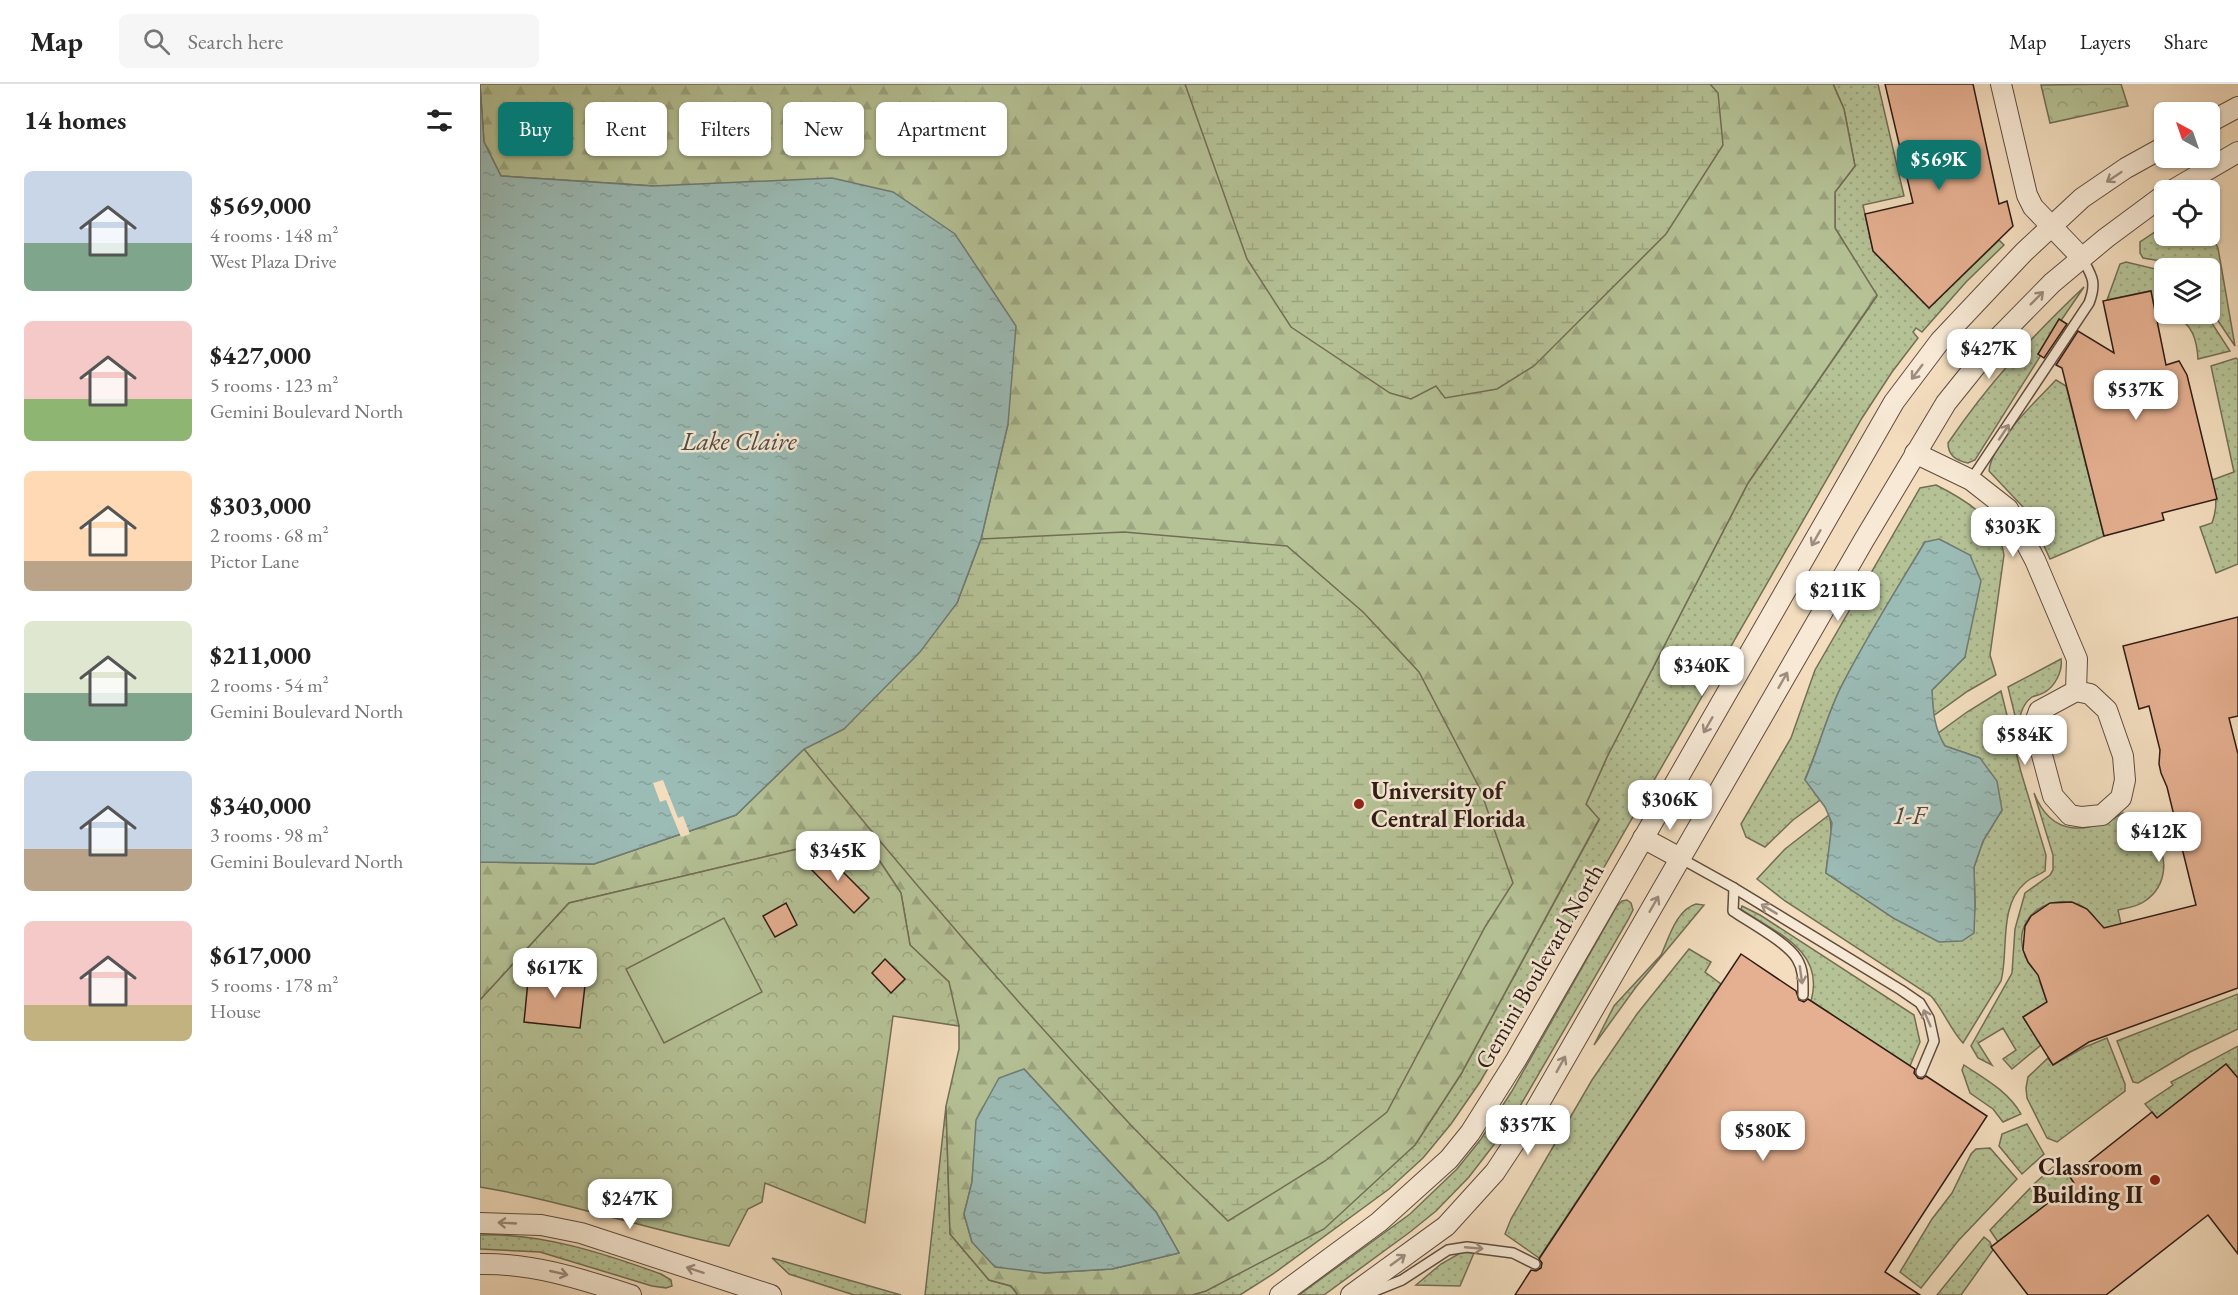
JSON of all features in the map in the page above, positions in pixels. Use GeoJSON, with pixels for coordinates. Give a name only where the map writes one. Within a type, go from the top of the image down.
{"type":"FeatureCollection","features":[{"type":"Feature","properties":{"kind":"street"},"geometry":{"type":"LineString","coordinates":[[2001,84],[2027,195],[2033,207],[2082,258]]}},
{"type":"Feature","properties":{"kind":"street"},"geometry":{"type":"LineString","coordinates":[[2220,116],[2238,106]]}},
{"type":"Feature","properties":{"kind":"street"},"geometry":{"type":"LineString","coordinates":[[2190,180],[2238,152]]}},
{"type":"Feature","properties":{"kind":"street","name":"Gemini Boulevard North"},"geometry":{"type":"LineString","coordinates":[[1280,1295],[1379,1222],[1460,1147],[1516,1060],[1894,402],[1940,341],[1991,285],[2082,198],[2126,168],[2154,153]]}},
{"type":"Feature","properties":{"kind":"street"},"geometry":{"type":"LineString","coordinates":[[1351,1295],[1446,1226],[1495,1172],[1530,1119],[1914,453],[1946,403],[1999,337],[2052,283],[2154,202]]}},
{"type":"Feature","properties":{"kind":"street"},"geometry":{"type":"LineString","coordinates":[[1914,453],[1971,480],[2008,509],[2035,560],[2077,658],[2076,691]]}},
{"type":"Feature","properties":{"kind":"street"},"geometry":{"type":"LineString","coordinates":[[2076,691],[2090,694],[2107,710],[2123,756],[2126,780],[2121,798],[2102,815],[2082,817],[2070,815],[2053,795],[2034,725],[2039,711],[2076,691]]}},
{"type":"Feature","properties":{"kind":"street"},"geometry":{"type":"LineString","coordinates":[[1643,838],[1680,858]]}},
{"type":"Feature","properties":{"kind":"street"},"geometry":{"type":"LineString","coordinates":[[480,1222],[541,1225],[581,1233],[740,1290],[771,1295]]}},
{"type":"Feature","properties":{"kind":"street"},"geometry":{"type":"LineString","coordinates":[[480,1264],[530,1266],[631,1295]]}},
{"type":"Feature","properties":{"kind":"lane"},"geometry":{"type":"LineString","coordinates":[[1971,480],[2089,303],[2094,289],[2093,277],[2082,258]]}},
{"type":"Feature","properties":{"kind":"lane"},"geometry":{"type":"LineString","coordinates":[[1680,858],[1734,888],[1920,1003],[1929,1018],[1934,1041],[1921,1072]]}},
{"type":"Feature","properties":{"kind":"lane"},"geometry":{"type":"LineString","coordinates":[[1734,888],[1733,911],[1792,952],[1798,960],[1803,974],[1803,995]]}},
{"type":"Feature","properties":{"kind":"lane"},"geometry":{"type":"LineString","coordinates":[[1365,1295],[1402,1280],[1448,1250],[1467,1247],[1513,1253],[1535,1264]]}},
{"type":"Feature","properties":{"kind":"green space"},"geometry":{"type":"Polygon","coordinates":[[[480,84],[1833,84],[1844,109],[1855,166],[1835,192],[1835,228],[1877,295],[1748,483],[1607,757],[1586,804],[1599,819],[1461,1074],[1415,1145],[1324,1229],[1206,1291],[1192,1295],[1018,1295],[1011,1286],[989,1280],[950,1234],[946,1106],[959,1049],[959,1026],[950,1004],[949,982],[910,945],[901,893],[863,836],[806,847],[569,903],[480,1000],[480,862],[594,864],[736,815],[804,749],[844,729],[957,603],[981,539],[1008,424],[653,186],[501,176],[484,142],[480,84]],[[1024,1069],[977,1119],[972,1182],[964,1214],[972,1242],[1044,1273],[1112,1269],[1179,1253],[1156,1212],[1024,1069]]]}},
{"type":"Feature","properties":{"kind":"green space"},"geometry":{"type":"Polygon","coordinates":[[[1185,84],[1710,84],[1718,93],[1723,145],[1666,234],[1534,366],[1497,389],[1445,398],[1436,386],[1411,399],[1390,393],[1291,327],[1247,259],[1185,84]]]}},
{"type":"Feature","properties":{"kind":"green space"},"geometry":{"type":"Polygon","coordinates":[[[1833,84],[1878,84],[1904,196],[1863,205],[1873,251],[1929,308],[1999,240],[2004,245],[1966,282],[1922,332],[1916,328],[1913,332],[1918,338],[1892,372],[1862,418],[1480,1082],[1451,1124],[1423,1158],[1389,1189],[1273,1274],[1240,1295],[1192,1295],[1206,1291],[1415,1145],[1461,1074],[1599,820],[1586,804],[1607,757],[1748,483],[1877,296],[1835,228],[1835,192],[1855,166],[1844,109],[1833,84]]]}},
{"type":"Feature","properties":{"kind":"green space"},"geometry":{"type":"Polygon","coordinates":[[[2121,84],[2128,106],[2050,123],[2041,85],[2121,84]]]}},
{"type":"Feature","properties":{"kind":"green space"},"geometry":{"type":"Polygon","coordinates":[[[2154,233],[2154,246],[2217,246],[2220,258],[2154,258],[2154,260],[2143,258],[2140,253],[2140,242],[2154,233]]]}},
{"type":"Feature","properties":{"kind":"green space"},"geometry":{"type":"Polygon","coordinates":[[[2220,260],[2235,346],[2220,324],[2220,260]]]}},
{"type":"Feature","properties":{"kind":"green space"},"geometry":{"type":"Polygon","coordinates":[[[2126,262],[2154,269],[2154,309],[2150,291],[2107,300],[2120,264],[2126,262]]]}},
{"type":"Feature","properties":{"kind":"green space"},"geometry":{"type":"Polygon","coordinates":[[[2084,287],[2038,354],[2041,355],[1975,460],[1968,463],[1954,457],[1948,443],[1979,401],[2029,342],[2084,287]]]}},
{"type":"Feature","properties":{"kind":"green space"},"geometry":{"type":"Polygon","coordinates":[[[2187,324],[2212,324],[2230,351],[2198,359],[2195,340],[2187,324]]]}},
{"type":"Feature","properties":{"kind":"green space"},"geometry":{"type":"Polygon","coordinates":[[[2236,358],[2238,360],[2238,564],[2216,573],[2200,527],[2212,523],[2214,517],[2216,502],[2212,480],[2234,472],[2211,366],[2236,358]]]}},
{"type":"Feature","properties":{"kind":"green space"},"geometry":{"type":"Polygon","coordinates":[[[2056,380],[2066,386],[2104,536],[2050,559],[2035,526],[2023,507],[1989,471],[1992,460],[2006,435],[2056,380]]]}},
{"type":"Feature","properties":{"kind":"green space"},"geometry":{"type":"Polygon","coordinates":[[[1936,485],[1959,497],[1979,512],[1988,521],[2001,543],[2004,555],[1990,655],[1996,675],[1968,691],[1933,716],[1932,690],[1965,657],[1925,542],[1871,633],[1835,700],[1805,779],[1820,800],[1793,820],[1765,847],[1746,837],[1741,824],[1791,738],[1815,670],[1920,488],[1936,485]]]}},
{"type":"Feature","properties":{"kind":"green space"},"geometry":{"type":"Polygon","coordinates":[[[1124,532],[1287,546],[1363,612],[1419,672],[1480,789],[1513,883],[1485,927],[1387,1112],[1325,1161],[1228,1221],[1140,1135],[1045,1031],[923,892],[804,749],[844,729],[957,603],[981,539],[1124,532]]]}},
{"type":"Feature","properties":{"kind":"green space"},"geometry":{"type":"Polygon","coordinates":[[[2061,659],[2058,678],[2052,686],[2032,697],[2025,704],[2020,718],[2019,732],[2008,687],[2061,659]]]}},
{"type":"Feature","properties":{"kind":"green space"},"geometry":{"type":"Polygon","coordinates":[[[2001,691],[2021,772],[2046,855],[2045,871],[2025,883],[2011,904],[2001,981],[1963,1043],[1931,996],[1785,901],[1757,879],[1785,849],[1829,815],[1831,836],[1826,873],[1895,919],[1973,933],[1974,867],[1983,841],[2002,810],[1980,758],[1945,746],[1937,734],[2001,691]]]}},
{"type":"Feature","properties":{"kind":"green space"},"geometry":{"type":"Polygon","coordinates":[[[2034,793],[2050,818],[2061,825],[2072,828],[2096,825],[2123,813],[2152,836],[2158,844],[2162,852],[2164,870],[2162,879],[2152,895],[2139,905],[2118,910],[2121,924],[2101,929],[2091,913],[2077,904],[2062,902],[2048,904],[2035,912],[2025,924],[2022,938],[2025,955],[2033,969],[2046,978],[2040,982],[2047,1002],[2023,1017],[2041,1045],[2012,1069],[2003,1059],[2016,1050],[2003,1028],[1978,1043],[1992,1065],[1978,1058],[1971,1046],[2012,973],[2015,929],[2025,893],[2050,875],[2053,870],[2053,855],[2034,793]]]}},
{"type":"Feature","properties":{"kind":"green space"},"geometry":{"type":"Polygon","coordinates":[[[863,836],[901,893],[910,945],[949,982],[959,1026],[893,1016],[865,1223],[765,1183],[762,1202],[748,1209],[729,1246],[543,1200],[480,1187],[480,1000],[569,903],[806,847],[863,836]]]}},
{"type":"Feature","properties":{"kind":"green space"},"geometry":{"type":"Polygon","coordinates":[[[1627,900],[1631,903],[1633,910],[1628,920],[1509,1125],[1469,1177],[1436,1211],[1324,1295],[1299,1295],[1410,1214],[1457,1169],[1481,1139],[1512,1091],[1617,906],[1627,900]]]}},
{"type":"Feature","properties":{"kind":"green space"},"geometry":{"type":"Polygon","coordinates":[[[1696,904],[1704,905],[1636,987],[1594,1045],[1614,1006],[1661,955],[1678,918],[1689,907],[1696,904]]]}},
{"type":"Feature","properties":{"kind":"green space"},"geometry":{"type":"Polygon","coordinates":[[[1742,906],[1760,915],[1914,1015],[1920,1042],[1910,1066],[1811,1001],[1814,984],[1805,957],[1785,937],[1741,909],[1742,906]]]}},
{"type":"Feature","properties":{"kind":"green space"},"geometry":{"type":"Polygon","coordinates":[[[724,918],[762,992],[664,1043],[626,969],[724,918]]]}},
{"type":"Feature","properties":{"kind":"green space"},"geometry":{"type":"Polygon","coordinates":[[[1689,949],[1711,962],[1705,972],[1721,984],[1539,1258],[1505,1234],[1511,1219],[1592,1080],[1637,1014],[1689,949]]]}},
{"type":"Feature","properties":{"kind":"green space"},"geometry":{"type":"Polygon","coordinates":[[[2238,994],[2238,1029],[2190,1052],[2138,1083],[2133,1082],[2117,1041],[2238,994]]]}},
{"type":"Feature","properties":{"kind":"green space"},"geometry":{"type":"Polygon","coordinates":[[[2107,1038],[2125,1084],[2125,1091],[2057,1142],[2047,1138],[2027,1098],[2028,1077],[2048,1058],[2053,1065],[2107,1038]]]}},
{"type":"Feature","properties":{"kind":"green space"},"geometry":{"type":"Polygon","coordinates":[[[2238,1046],[2238,1078],[2226,1064],[2157,1118],[2145,1104],[2173,1085],[2171,1082],[2238,1046]]]}},
{"type":"Feature","properties":{"kind":"green space"},"geometry":{"type":"Polygon","coordinates":[[[1964,1065],[2003,1092],[2021,1114],[2003,1122],[1993,1109],[1970,1093],[1962,1070],[1964,1065]]]}},
{"type":"Feature","properties":{"kind":"green space"},"geometry":{"type":"Polygon","coordinates":[[[946,1106],[950,1234],[989,1280],[1011,1286],[1018,1295],[925,1295],[946,1106]]]}},
{"type":"Feature","properties":{"kind":"green space"},"geometry":{"type":"Polygon","coordinates":[[[2027,1124],[2044,1154],[2022,1174],[1999,1146],[2002,1134],[2027,1124]]]}},
{"type":"Feature","properties":{"kind":"green space"},"geometry":{"type":"Polygon","coordinates":[[[1990,1148],[2017,1179],[1958,1241],[1921,1288],[1900,1272],[1932,1219],[1952,1193],[1971,1154],[1976,1149],[1990,1148]]]}},
{"type":"Feature","properties":{"kind":"green space"},"geometry":{"type":"Polygon","coordinates":[[[2065,1166],[2072,1175],[2070,1177],[2074,1183],[1998,1242],[1990,1230],[2053,1167],[2058,1172],[2065,1166]]]}},
{"type":"Feature","properties":{"kind":"green space"},"geometry":{"type":"Polygon","coordinates":[[[480,1235],[526,1237],[572,1246],[661,1274],[671,1280],[672,1286],[666,1288],[652,1286],[540,1252],[480,1249],[480,1235]]]}},
{"type":"Feature","properties":{"kind":"green space"},"geometry":{"type":"Polygon","coordinates":[[[1984,1237],[1990,1242],[1993,1250],[1961,1295],[1937,1295],[1984,1237]]]}},
{"type":"Feature","properties":{"kind":"green space"},"geometry":{"type":"Polygon","coordinates":[[[1462,1252],[1474,1253],[1460,1286],[1416,1285],[1441,1264],[1462,1252]]]}},
{"type":"Feature","properties":{"kind":"green space"},"geometry":{"type":"Polygon","coordinates":[[[772,1258],[901,1295],[854,1295],[789,1274],[772,1258]]]}},
{"type":"Feature","properties":{"kind":"water","name":"Lake Claire"},"geometry":{"type":"Polygon","coordinates":[[[480,84],[484,142],[501,176],[653,186],[832,178],[893,192],[955,234],[1016,326],[1008,424],[981,539],[957,603],[920,652],[844,729],[804,749],[736,815],[594,864],[480,862],[480,84]]]}},
{"type":"Feature","properties":{"kind":"water","name":"1-F"},"geometry":{"type":"Polygon","coordinates":[[[1939,539],[1970,555],[1981,581],[1965,657],[1932,690],[1936,726],[1945,746],[1980,758],[1997,781],[2002,810],[1983,841],[1974,867],[1974,933],[1962,941],[1939,942],[1895,919],[1826,873],[1832,823],[1825,807],[1805,780],[1835,700],[1860,652],[1925,542],[1939,539]]]}},
{"type":"Feature","properties":{"kind":"water"},"geometry":{"type":"Polygon","coordinates":[[[1024,1069],[1156,1212],[1179,1253],[1112,1269],[1044,1273],[995,1267],[972,1242],[964,1214],[972,1182],[976,1120],[999,1078],[1024,1069]]]}},
{"type":"Feature","properties":{"kind":"pier"},"geometry":{"type":"Polygon","coordinates":[[[663,780],[678,818],[683,816],[690,834],[681,837],[666,800],[660,802],[653,783],[663,780]]]}},
{"type":"Feature","properties":{"kind":"building"},"geometry":{"type":"Polygon","coordinates":[[[1885,84],[1973,84],[1999,204],[2007,201],[2013,226],[1929,308],[1873,251],[1865,214],[1913,203],[1885,84]]]}},
{"type":"Feature","properties":{"kind":"building"},"geometry":{"type":"Polygon","coordinates":[[[2151,291],[2154,324],[2158,324],[2166,365],[2179,361],[2187,375],[2217,499],[2162,513],[2164,520],[2104,536],[2062,368],[2056,365],[2078,331],[2114,353],[2103,301],[2151,291]]]}},
{"type":"Feature","properties":{"kind":"building"},"geometry":{"type":"Polygon","coordinates":[[[2059,319],[2067,324],[2044,358],[2038,354],[2059,319]]]}},
{"type":"Feature","properties":{"kind":"building"},"geometry":{"type":"Polygon","coordinates":[[[2238,617],[2238,716],[2229,718],[2238,754],[2238,988],[2089,1042],[2053,1065],[2023,1017],[2047,1002],[2038,975],[2028,962],[2023,950],[2025,926],[2031,916],[2050,903],[2072,902],[2087,909],[2104,928],[2196,905],[2167,787],[2161,773],[2160,750],[2149,706],[2139,709],[2123,646],[2238,617]]]}},
{"type":"Feature","properties":{"kind":"building"},"geometry":{"type":"Polygon","coordinates":[[[822,851],[869,898],[854,913],[808,866],[822,851]]]}},
{"type":"Feature","properties":{"kind":"building"},"geometry":{"type":"Polygon","coordinates":[[[786,903],[797,925],[775,937],[763,916],[786,903]]]}},
{"type":"Feature","properties":{"kind":"building"},"geometry":{"type":"Polygon","coordinates":[[[1741,954],[1796,991],[1799,1000],[1804,1002],[1808,999],[1915,1069],[1914,1073],[1918,1078],[1922,1079],[1926,1076],[1987,1116],[1885,1272],[1920,1295],[1515,1295],[1531,1270],[1536,1271],[1541,1268],[1542,1263],[1539,1259],[1741,954]]]}},
{"type":"Feature","properties":{"kind":"building"},"geometry":{"type":"Polygon","coordinates":[[[885,959],[905,979],[891,993],[872,973],[885,959]]]}},
{"type":"Feature","properties":{"kind":"building"},"geometry":{"type":"Polygon","coordinates":[[[529,971],[586,977],[580,1028],[524,1022],[529,971]]]}},
{"type":"Feature","properties":{"kind":"building","name":"Classroom Building II"},"geometry":{"type":"Polygon","coordinates":[[[2226,1064],[2238,1078],[2238,1254],[2208,1215],[2106,1295],[2028,1295],[1991,1247],[2074,1183],[2070,1177],[2152,1112],[2157,1118],[2226,1064]]]}},
{"type":"Feature","properties":{"kind":"place","name":"University of Central Florida"},"geometry":{"type":"Point","coordinates":[1359,804]}},
{"type":"Feature","properties":{"kind":"place","name":"Classroom Building II"},"geometry":{"type":"Point","coordinates":[2155,1180]}}]}
